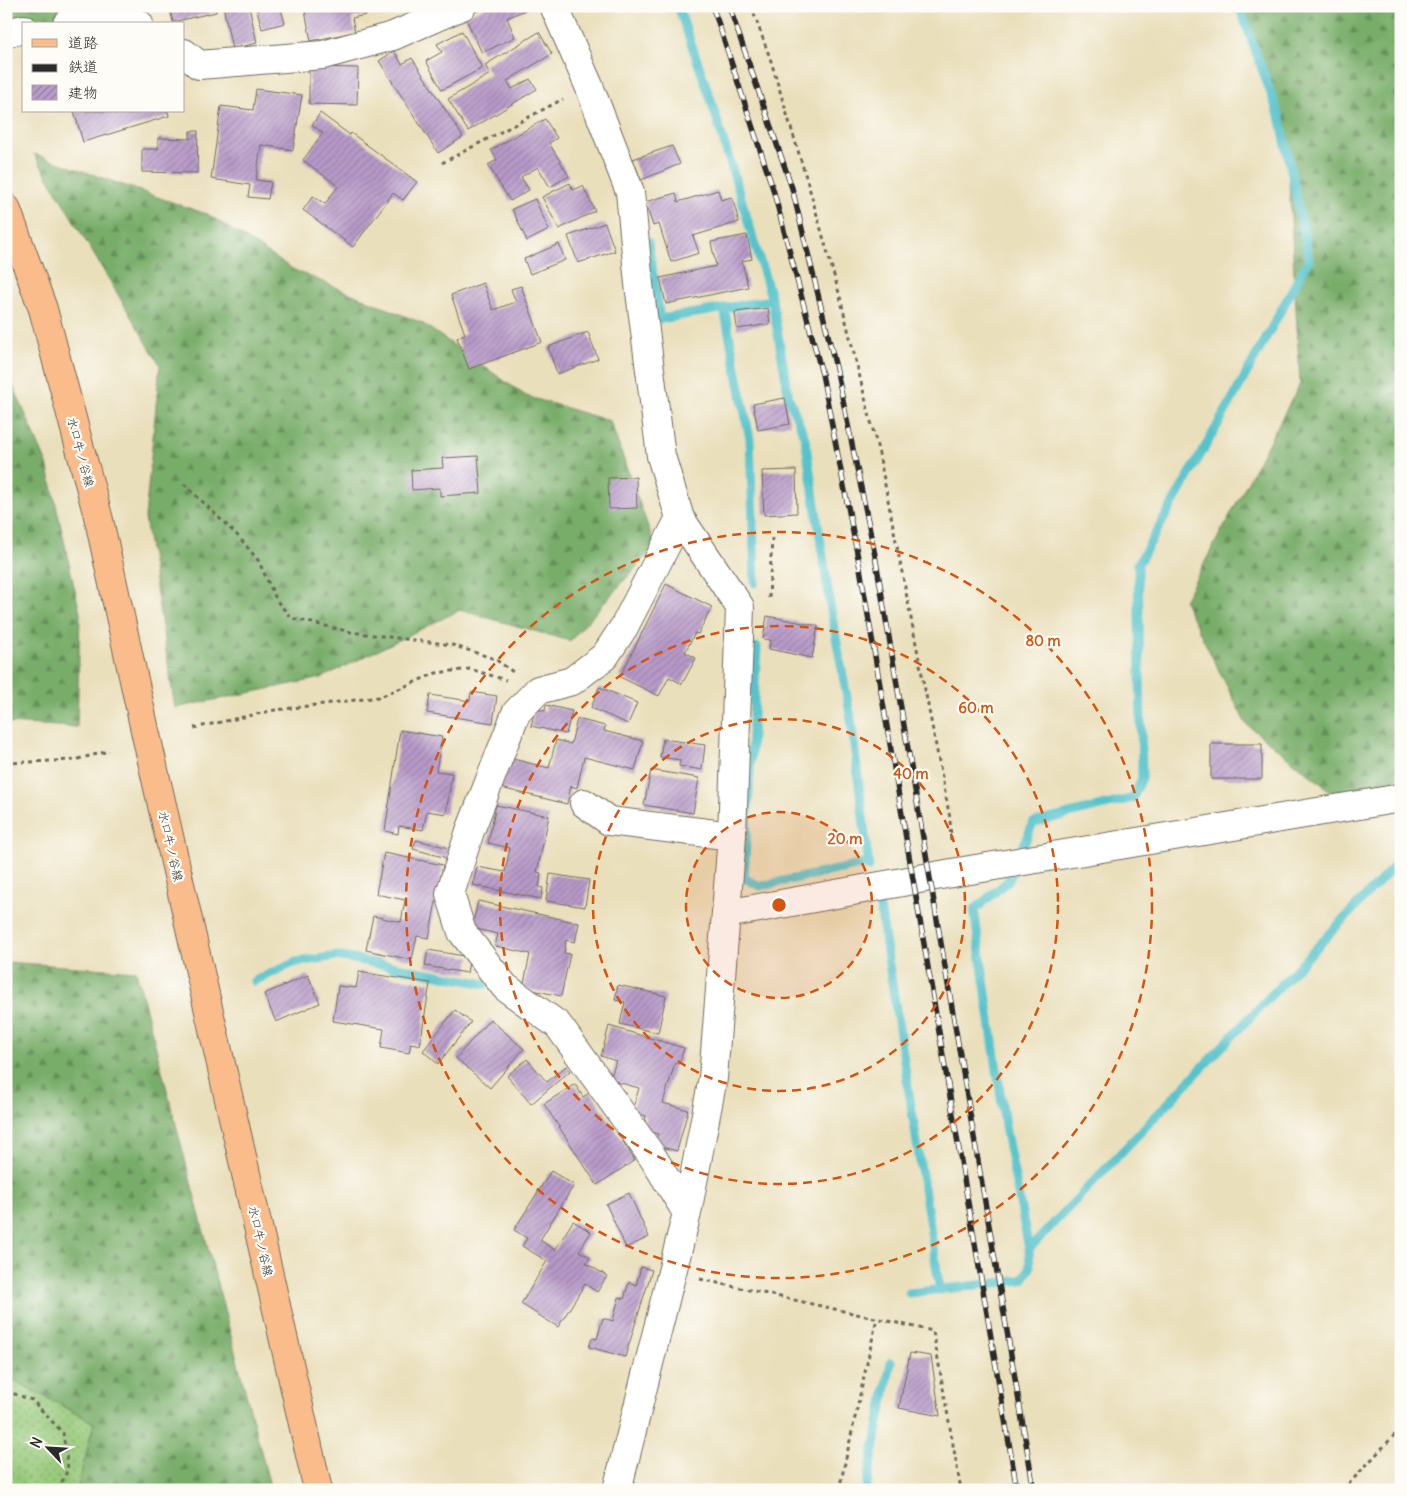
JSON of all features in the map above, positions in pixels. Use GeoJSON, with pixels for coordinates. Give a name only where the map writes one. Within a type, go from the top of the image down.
{"type":"FeatureCollection","features":[{"type":"Feature","properties":{"kind":"main road","name":"水口牛ノ谷線"},"geometry":{"type":"LineString","coordinates":[[6,208],[43,309],[99,520],[146,735],[318,1490]]}},
{"type":"Feature","properties":{"kind":"street"},"geometry":{"type":"LineString","coordinates":[[185,54],[200,65],[323,55],[393,36],[462,6]]}},
{"type":"Feature","properties":{"kind":"street"},"geometry":{"type":"LineString","coordinates":[[554,6],[589,86],[630,192],[639,284],[661,456],[680,518],[739,606],[732,836],[713,1078],[687,1213],[618,1490]]}},
{"type":"Feature","properties":{"kind":"street"},"geometry":{"type":"LineString","coordinates":[[96,22],[125,20],[132,22]]}},
{"type":"Feature","properties":{"kind":"street"},"geometry":{"type":"LineString","coordinates":[[6,33],[22,29]]}},
{"type":"Feature","properties":{"kind":"street"},"geometry":{"type":"LineString","coordinates":[[680,518],[624,627],[605,656],[572,681],[538,690],[516,712],[470,831],[450,894],[462,932],[504,988],[558,1025],[652,1156],[687,1213]]}},
{"type":"Feature","properties":{"kind":"street"},"geometry":{"type":"LineString","coordinates":[[726,914],[952,872],[1401,798]]}},
{"type":"Feature","properties":{"kind":"street"},"geometry":{"type":"LineString","coordinates":[[584,803],[610,821],[732,836]]}},
{"type":"Feature","properties":{"kind":"path"},"geometry":{"type":"LineString","coordinates":[[751,6],[770,58],[809,187],[839,293],[879,454],[950,818],[952,872]]}},
{"type":"Feature","properties":{"kind":"path"},"geometry":{"type":"LineString","coordinates":[[442,163],[589,86]]}},
{"type":"Feature","properties":{"kind":"path"},"geometry":{"type":"LineString","coordinates":[[184,484],[237,535],[258,560],[278,601],[291,618],[351,632],[452,644],[495,659],[538,690]]}},
{"type":"Feature","properties":{"kind":"path"},"geometry":{"type":"LineString","coordinates":[[739,606],[769,598],[772,538]]}},
{"type":"Feature","properties":{"kind":"path"},"geometry":{"type":"LineString","coordinates":[[194,728],[274,710],[380,697],[436,673],[470,669],[538,690]]}},
{"type":"Feature","properties":{"kind":"path"},"geometry":{"type":"LineString","coordinates":[[6,763],[74,760],[109,751]]}},
{"type":"Feature","properties":{"kind":"path"},"geometry":{"type":"LineString","coordinates":[[673,1273],[933,1331],[961,1490]]}},
{"type":"Feature","properties":{"kind":"path"},"geometry":{"type":"LineString","coordinates":[[839,1490],[878,1318]]}},
{"type":"Feature","properties":{"kind":"path"},"geometry":{"type":"LineString","coordinates":[[6,1390],[32,1400],[63,1433],[68,1469],[58,1490]]}},
{"type":"Feature","properties":{"kind":"path"},"geometry":{"type":"LineString","coordinates":[[1343,1490],[1401,1428]]}},
{"type":"Feature","properties":{"kind":"green space"},"geometry":{"type":"Polygon","coordinates":[[[6,6],[119,6],[33,22],[22,22],[22,24],[6,27],[6,6]]]}},
{"type":"Feature","properties":{"kind":"green space"},"geometry":{"type":"Polygon","coordinates":[[[1237,6],[1401,6],[1401,792],[1348,805],[1246,724],[1184,601],[1300,384],[1286,124],[1237,6]]]}},
{"type":"Feature","properties":{"kind":"green space"},"geometry":{"type":"Polygon","coordinates":[[[34,154],[209,215],[294,270],[422,323],[526,396],[610,421],[655,546],[570,641],[460,610],[321,678],[175,708],[145,518],[160,365],[34,154]]]}},
{"type":"Feature","properties":{"kind":"green space"},"geometry":{"type":"Polygon","coordinates":[[[6,369],[47,464],[80,613],[77,727],[6,723],[6,369]]]}},
{"type":"Feature","properties":{"kind":"green space"},"geometry":{"type":"Polygon","coordinates":[[[6,962],[136,971],[271,1490],[77,1490],[94,1423],[6,1376],[6,962]]]}},
{"type":"Feature","properties":{"kind":"green space"},"geometry":{"type":"Polygon","coordinates":[[[6,1376],[94,1423],[77,1490],[6,1490],[6,1376]]]}},
{"type":"Feature","properties":{"kind":"building"},"geometry":{"type":"Polygon","coordinates":[[[169,6],[215,6],[216,12],[173,22],[169,6]]]}},
{"type":"Feature","properties":{"kind":"building"},"geometry":{"type":"Polygon","coordinates":[[[223,6],[249,6],[257,43],[232,49],[223,6]]]}},
{"type":"Feature","properties":{"kind":"building"},"geometry":{"type":"Polygon","coordinates":[[[256,6],[280,6],[285,23],[262,29],[256,6]]]}},
{"type":"Feature","properties":{"kind":"building"},"geometry":{"type":"Polygon","coordinates":[[[304,6],[364,6],[366,15],[352,18],[355,32],[311,41],[304,6]]]}},
{"type":"Feature","properties":{"kind":"building"},"geometry":{"type":"Polygon","coordinates":[[[487,6],[528,6],[529,8],[507,18],[515,37],[482,53],[465,17],[487,6]]]}},
{"type":"Feature","properties":{"kind":"building"},"geometry":{"type":"Polygon","coordinates":[[[462,31],[482,68],[442,90],[426,61],[442,52],[437,44],[462,31]]]}},
{"type":"Feature","properties":{"kind":"building"},"geometry":{"type":"Polygon","coordinates":[[[539,32],[552,54],[507,81],[512,89],[530,79],[537,89],[468,131],[448,99],[490,74],[485,65],[539,32]]]}},
{"type":"Feature","properties":{"kind":"building"},"geometry":{"type":"Polygon","coordinates":[[[394,51],[402,64],[412,58],[463,137],[438,153],[379,61],[394,51]]]}},
{"type":"Feature","properties":{"kind":"building"},"geometry":{"type":"Polygon","coordinates":[[[309,67],[358,68],[357,105],[309,104],[309,67]]]}},
{"type":"Feature","properties":{"kind":"building"},"geometry":{"type":"Polygon","coordinates":[[[256,89],[302,95],[293,150],[261,145],[256,180],[271,182],[268,199],[248,197],[250,185],[211,179],[221,106],[253,110],[256,89]]]}},
{"type":"Feature","properties":{"kind":"building"},"geometry":{"type":"Polygon","coordinates":[[[74,112],[168,112],[169,116],[83,142],[74,112]]]}},
{"type":"Feature","properties":{"kind":"building"},"geometry":{"type":"Polygon","coordinates":[[[320,113],[350,135],[351,133],[417,182],[403,200],[393,193],[353,247],[303,210],[313,196],[325,204],[338,186],[303,160],[323,133],[312,125],[320,113]]]}},
{"type":"Feature","properties":{"kind":"building"},"geometry":{"type":"Polygon","coordinates":[[[545,119],[557,138],[549,143],[569,176],[550,187],[538,167],[521,177],[529,190],[510,201],[488,165],[497,160],[491,150],[545,119]]]}},
{"type":"Feature","properties":{"kind":"building"},"geometry":{"type":"Polygon","coordinates":[[[190,131],[198,131],[197,173],[142,172],[142,149],[158,149],[158,138],[190,139],[190,131]]]}},
{"type":"Feature","properties":{"kind":"building"},"geometry":{"type":"Polygon","coordinates":[[[672,146],[680,164],[641,180],[633,159],[672,146]]]}},
{"type":"Feature","properties":{"kind":"building"},"geometry":{"type":"Polygon","coordinates":[[[570,183],[573,190],[583,186],[595,211],[559,229],[542,197],[570,183]]]}},
{"type":"Feature","properties":{"kind":"building"},"geometry":{"type":"Polygon","coordinates":[[[718,190],[721,200],[732,197],[739,222],[693,236],[699,253],[671,262],[659,224],[653,226],[645,202],[676,193],[678,202],[718,190]]]}},
{"type":"Feature","properties":{"kind":"building"},"geometry":{"type":"Polygon","coordinates":[[[535,199],[549,230],[527,241],[512,209],[535,199]]]}},
{"type":"Feature","properties":{"kind":"building"},"geometry":{"type":"Polygon","coordinates":[[[605,223],[615,251],[578,263],[568,236],[605,223]]]}},
{"type":"Feature","properties":{"kind":"building"},"geometry":{"type":"Polygon","coordinates":[[[747,235],[752,259],[742,261],[748,287],[666,304],[660,278],[716,266],[711,242],[747,235]]]}},
{"type":"Feature","properties":{"kind":"building"},"geometry":{"type":"Polygon","coordinates":[[[559,244],[565,260],[530,274],[524,259],[559,244]]]}},
{"type":"Feature","properties":{"kind":"building"},"geometry":{"type":"Polygon","coordinates":[[[483,283],[493,310],[516,302],[511,289],[521,286],[542,342],[469,369],[457,338],[465,334],[451,295],[483,283]]]}},
{"type":"Feature","properties":{"kind":"building"},"geometry":{"type":"Polygon","coordinates":[[[768,308],[770,324],[737,329],[735,312],[768,308]]]}},
{"type":"Feature","properties":{"kind":"building"},"geometry":{"type":"Polygon","coordinates":[[[588,332],[598,359],[557,374],[548,347],[588,332]]]}},
{"type":"Feature","properties":{"kind":"building"},"geometry":{"type":"Polygon","coordinates":[[[785,398],[790,424],[758,430],[753,404],[785,398]]]}},
{"type":"Feature","properties":{"kind":"building"},"geometry":{"type":"Polygon","coordinates":[[[478,456],[481,493],[440,496],[440,488],[412,490],[411,470],[443,468],[442,458],[478,456]]]}},
{"type":"Feature","properties":{"kind":"building"},"geometry":{"type":"Polygon","coordinates":[[[796,470],[797,513],[764,515],[762,471],[796,470]]]}},
{"type":"Feature","properties":{"kind":"building"},"geometry":{"type":"Polygon","coordinates":[[[636,477],[637,508],[609,509],[608,478],[636,477]]]}},
{"type":"Feature","properties":{"kind":"building"},"geometry":{"type":"Polygon","coordinates":[[[666,584],[712,607],[698,634],[695,633],[685,652],[696,658],[682,684],[669,677],[659,696],[620,677],[666,584]]]}},
{"type":"Feature","properties":{"kind":"building"},"geometry":{"type":"Polygon","coordinates":[[[767,616],[818,626],[812,658],[769,649],[771,640],[763,639],[767,616]]]}},
{"type":"Feature","properties":{"kind":"building"},"geometry":{"type":"Polygon","coordinates":[[[599,687],[637,703],[628,724],[591,708],[599,687]]]}},
{"type":"Feature","properties":{"kind":"building"},"geometry":{"type":"Polygon","coordinates":[[[471,692],[497,696],[493,723],[427,713],[430,695],[470,701],[471,692]]]}},
{"type":"Feature","properties":{"kind":"building"},"geometry":{"type":"Polygon","coordinates":[[[546,705],[572,711],[566,734],[531,726],[535,709],[545,711],[546,705]]]}},
{"type":"Feature","properties":{"kind":"building"},"geometry":{"type":"Polygon","coordinates":[[[577,719],[605,726],[604,731],[643,741],[635,770],[584,757],[577,788],[571,786],[567,804],[501,788],[509,758],[549,768],[556,740],[571,744],[577,719]]]}},
{"type":"Feature","properties":{"kind":"building"},"geometry":{"type":"Polygon","coordinates":[[[400,730],[442,737],[436,771],[452,773],[446,814],[427,811],[423,830],[399,826],[398,834],[385,831],[400,730]]]}},
{"type":"Feature","properties":{"kind":"building"},"geometry":{"type":"Polygon","coordinates":[[[663,739],[705,745],[702,770],[679,766],[680,760],[660,757],[663,739]]]}},
{"type":"Feature","properties":{"kind":"building"},"geometry":{"type":"Polygon","coordinates":[[[1211,744],[1262,744],[1262,779],[1211,779],[1211,744]]]}},
{"type":"Feature","properties":{"kind":"building"},"geometry":{"type":"Polygon","coordinates":[[[651,770],[699,778],[693,813],[644,805],[651,770]]]}},
{"type":"Feature","properties":{"kind":"building"},"geometry":{"type":"Polygon","coordinates":[[[496,805],[549,816],[537,872],[541,873],[539,887],[543,888],[541,899],[473,885],[477,867],[505,872],[510,848],[488,843],[496,805]]]}},
{"type":"Feature","properties":{"kind":"building"},"geometry":{"type":"Polygon","coordinates":[[[416,840],[450,848],[447,858],[413,849],[416,840]]]}},
{"type":"Feature","properties":{"kind":"building"},"geometry":{"type":"Polygon","coordinates":[[[384,853],[443,865],[429,938],[417,936],[412,960],[366,950],[373,916],[401,922],[405,900],[376,894],[384,853]]]}},
{"type":"Feature","properties":{"kind":"building"},"geometry":{"type":"Polygon","coordinates":[[[550,874],[589,880],[585,907],[546,901],[550,874]]]}},
{"type":"Feature","properties":{"kind":"building"},"geometry":{"type":"Polygon","coordinates":[[[478,901],[579,923],[575,942],[566,940],[564,953],[570,954],[561,996],[523,988],[530,954],[495,946],[498,934],[472,928],[478,901]]]}},
{"type":"Feature","properties":{"kind":"building"},"geometry":{"type":"Polygon","coordinates":[[[428,950],[470,957],[467,973],[425,966],[428,950]]]}},
{"type":"Feature","properties":{"kind":"building"},"geometry":{"type":"Polygon","coordinates":[[[359,972],[430,983],[420,1045],[411,1043],[409,1053],[381,1048],[384,1029],[333,1021],[338,986],[356,988],[359,972]]]}},
{"type":"Feature","properties":{"kind":"building"},"geometry":{"type":"Polygon","coordinates":[[[308,975],[320,1003],[276,1022],[264,994],[308,975]]]}},
{"type":"Feature","properties":{"kind":"building"},"geometry":{"type":"Polygon","coordinates":[[[618,985],[666,996],[658,1033],[620,1024],[625,1002],[615,1000],[618,985]]]}},
{"type":"Feature","properties":{"kind":"building"},"geometry":{"type":"Polygon","coordinates":[[[455,1010],[471,1022],[438,1064],[423,1051],[455,1010]]]}},
{"type":"Feature","properties":{"kind":"building"},"geometry":{"type":"Polygon","coordinates":[[[490,1019],[524,1049],[490,1088],[456,1058],[490,1019]]]}},
{"type":"Feature","properties":{"kind":"building"},"geometry":{"type":"Polygon","coordinates":[[[609,1026],[684,1048],[679,1064],[675,1063],[663,1103],[688,1110],[677,1151],[654,1145],[658,1134],[643,1130],[646,1116],[632,1112],[639,1088],[610,1080],[616,1061],[601,1056],[609,1026]]]}},
{"type":"Feature","properties":{"kind":"building"},"geometry":{"type":"Polygon","coordinates":[[[527,1059],[547,1082],[566,1066],[570,1071],[531,1104],[507,1076],[527,1059]]]}},
{"type":"Feature","properties":{"kind":"building"},"geometry":{"type":"Polygon","coordinates":[[[575,1084],[583,1097],[591,1092],[635,1160],[597,1185],[544,1104],[575,1084]]]}},
{"type":"Feature","properties":{"kind":"building"},"geometry":{"type":"Polygon","coordinates":[[[551,1171],[574,1185],[540,1240],[555,1250],[573,1221],[591,1232],[579,1251],[590,1257],[586,1263],[607,1276],[597,1292],[585,1284],[558,1327],[521,1304],[547,1261],[522,1246],[527,1238],[514,1230],[551,1171]]]}},
{"type":"Feature","properties":{"kind":"building"},"geometry":{"type":"Polygon","coordinates":[[[629,1193],[649,1237],[626,1248],[606,1204],[629,1193]]]}},
{"type":"Feature","properties":{"kind":"building"},"geometry":{"type":"Polygon","coordinates":[[[641,1267],[652,1270],[625,1357],[589,1347],[592,1338],[597,1339],[603,1318],[613,1321],[619,1297],[624,1299],[629,1282],[636,1285],[641,1267]]]}},
{"type":"Feature","properties":{"kind":"building"},"geometry":{"type":"Polygon","coordinates":[[[910,1353],[931,1356],[940,1416],[899,1408],[910,1353]]]}},
{"type":"Feature","properties":{"kind":"waterway"},"geometry":{"type":"LineString","coordinates":[[678,6],[711,100],[772,300]]}},
{"type":"Feature","properties":{"kind":"waterway"},"geometry":{"type":"LineString","coordinates":[[909,1293],[1022,1280],[1030,1268],[1029,1249],[1006,1132],[974,910],[1009,880],[1033,823],[1133,798],[1142,778],[1138,564],[1233,398],[1309,259],[1281,121],[1239,6]]}},
{"type":"Feature","properties":{"kind":"waterway"},"geometry":{"type":"LineString","coordinates":[[648,242],[660,319],[772,300],[789,398],[805,438],[831,610],[851,719],[869,867]]}},
{"type":"Feature","properties":{"kind":"waterway"},"geometry":{"type":"LineString","coordinates":[[724,308],[750,439],[755,583]]}},
{"type":"Feature","properties":{"kind":"waterway"},"geometry":{"type":"LineString","coordinates":[[757,647],[744,878],[760,886],[869,863]]}},
{"type":"Feature","properties":{"kind":"waterway"},"geometry":{"type":"LineString","coordinates":[[1029,1249],[1401,859]]}},
{"type":"Feature","properties":{"kind":"waterway"},"geometry":{"type":"LineString","coordinates":[[880,907],[940,1290]]}},
{"type":"Feature","properties":{"kind":"waterway"},"geometry":{"type":"LineString","coordinates":[[254,981],[296,962],[337,956],[486,984]]}},
{"type":"Feature","properties":{"kind":"waterway"},"geometry":{"type":"LineString","coordinates":[[866,1490],[891,1362]]}},
{"type":"Feature","properties":{"kind":"railway"},"geometry":{"type":"LineString","coordinates":[[712,6],[773,189],[822,374],[860,568],[1017,1490]]}},
{"type":"Feature","properties":{"kind":"railway"},"geometry":{"type":"LineString","coordinates":[[729,6],[792,188],[837,372],[875,555],[1034,1490]]}}]}
